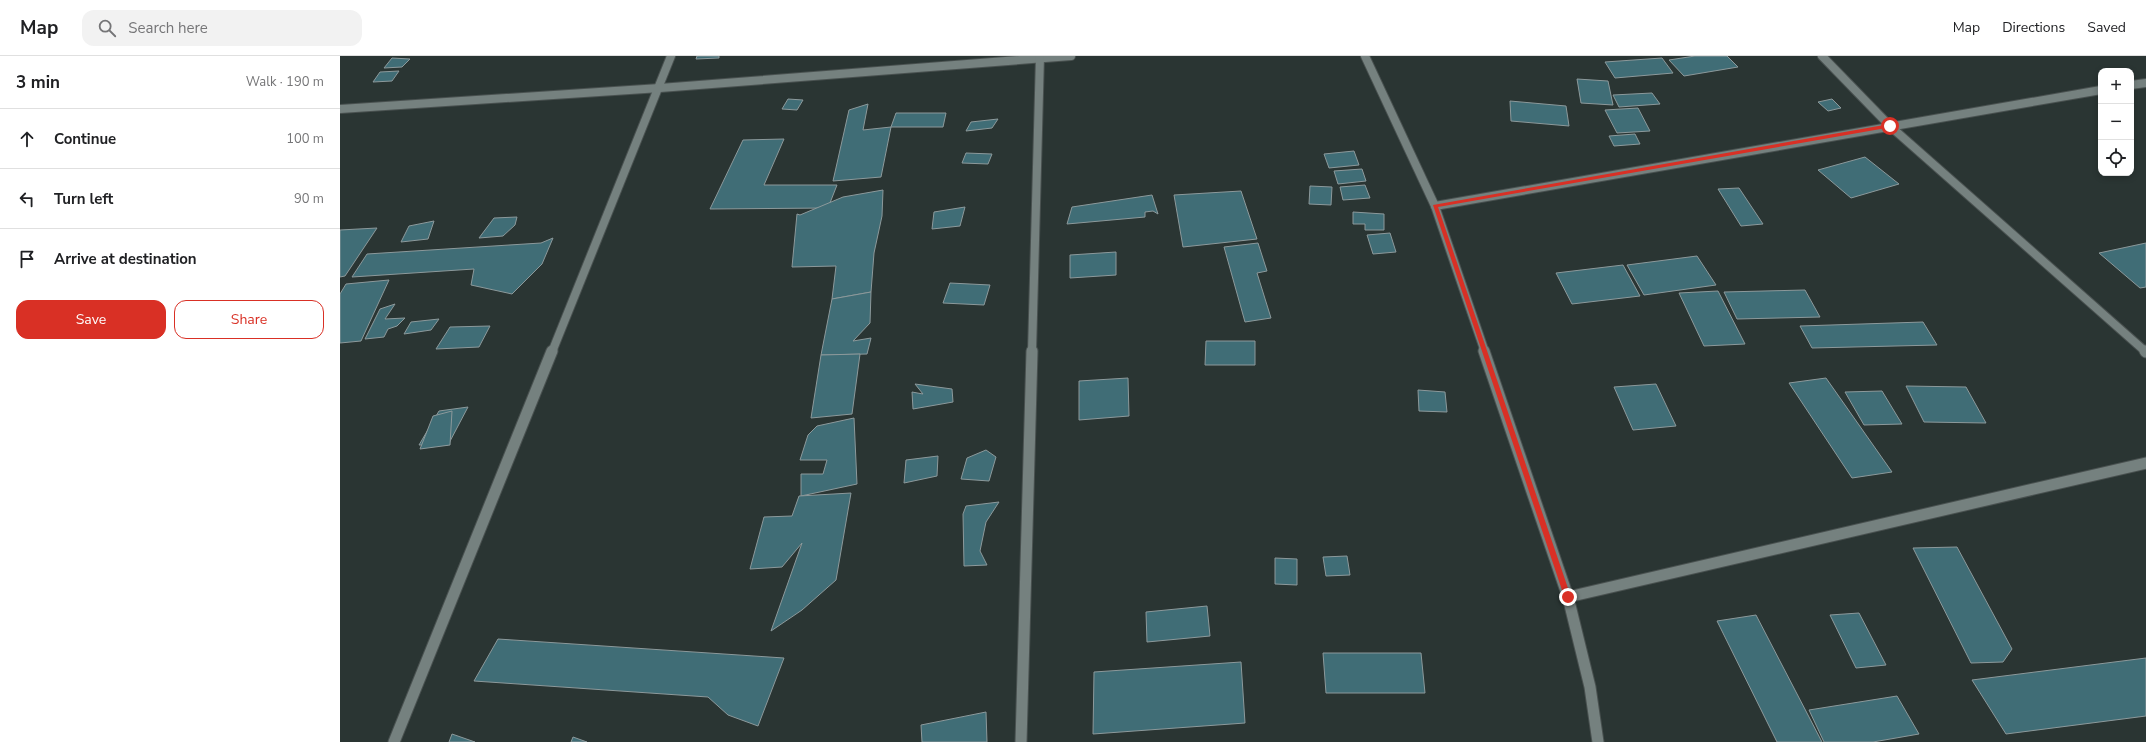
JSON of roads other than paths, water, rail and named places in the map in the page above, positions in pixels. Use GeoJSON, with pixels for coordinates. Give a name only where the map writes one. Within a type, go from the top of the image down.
{"type":"FeatureCollection","features":[{"type":"Feature","properties":{"kind":"street"},"geometry":{"type":"LineString","coordinates":[[394,742],[660,88],[671,56]]}},
{"type":"Feature","properties":{"kind":"street"},"geometry":{"type":"LineString","coordinates":[[340,109],[660,88],[1040,57],[1071,56]]}},
{"type":"Feature","properties":{"kind":"street"},"geometry":{"type":"LineString","coordinates":[[1365,56],[1435,206],[1568,597],[1590,687],[1598,742]]}},
{"type":"Feature","properties":{"kind":"street"},"geometry":{"type":"LineString","coordinates":[[1822,56],[1890,126],[2146,352]]}},
{"type":"Feature","properties":{"kind":"street"},"geometry":{"type":"LineString","coordinates":[[1021,742],[1040,57]]}},
{"type":"Feature","properties":{"kind":"street"},"geometry":{"type":"LineString","coordinates":[[2134,85],[2146,83]]}},
{"type":"Feature","properties":{"kind":"street"},"geometry":{"type":"LineString","coordinates":[[1435,206],[2098,91]]}},
{"type":"Feature","properties":{"kind":"street"},"geometry":{"type":"LineString","coordinates":[[1568,597],[2146,463]]}}]}
